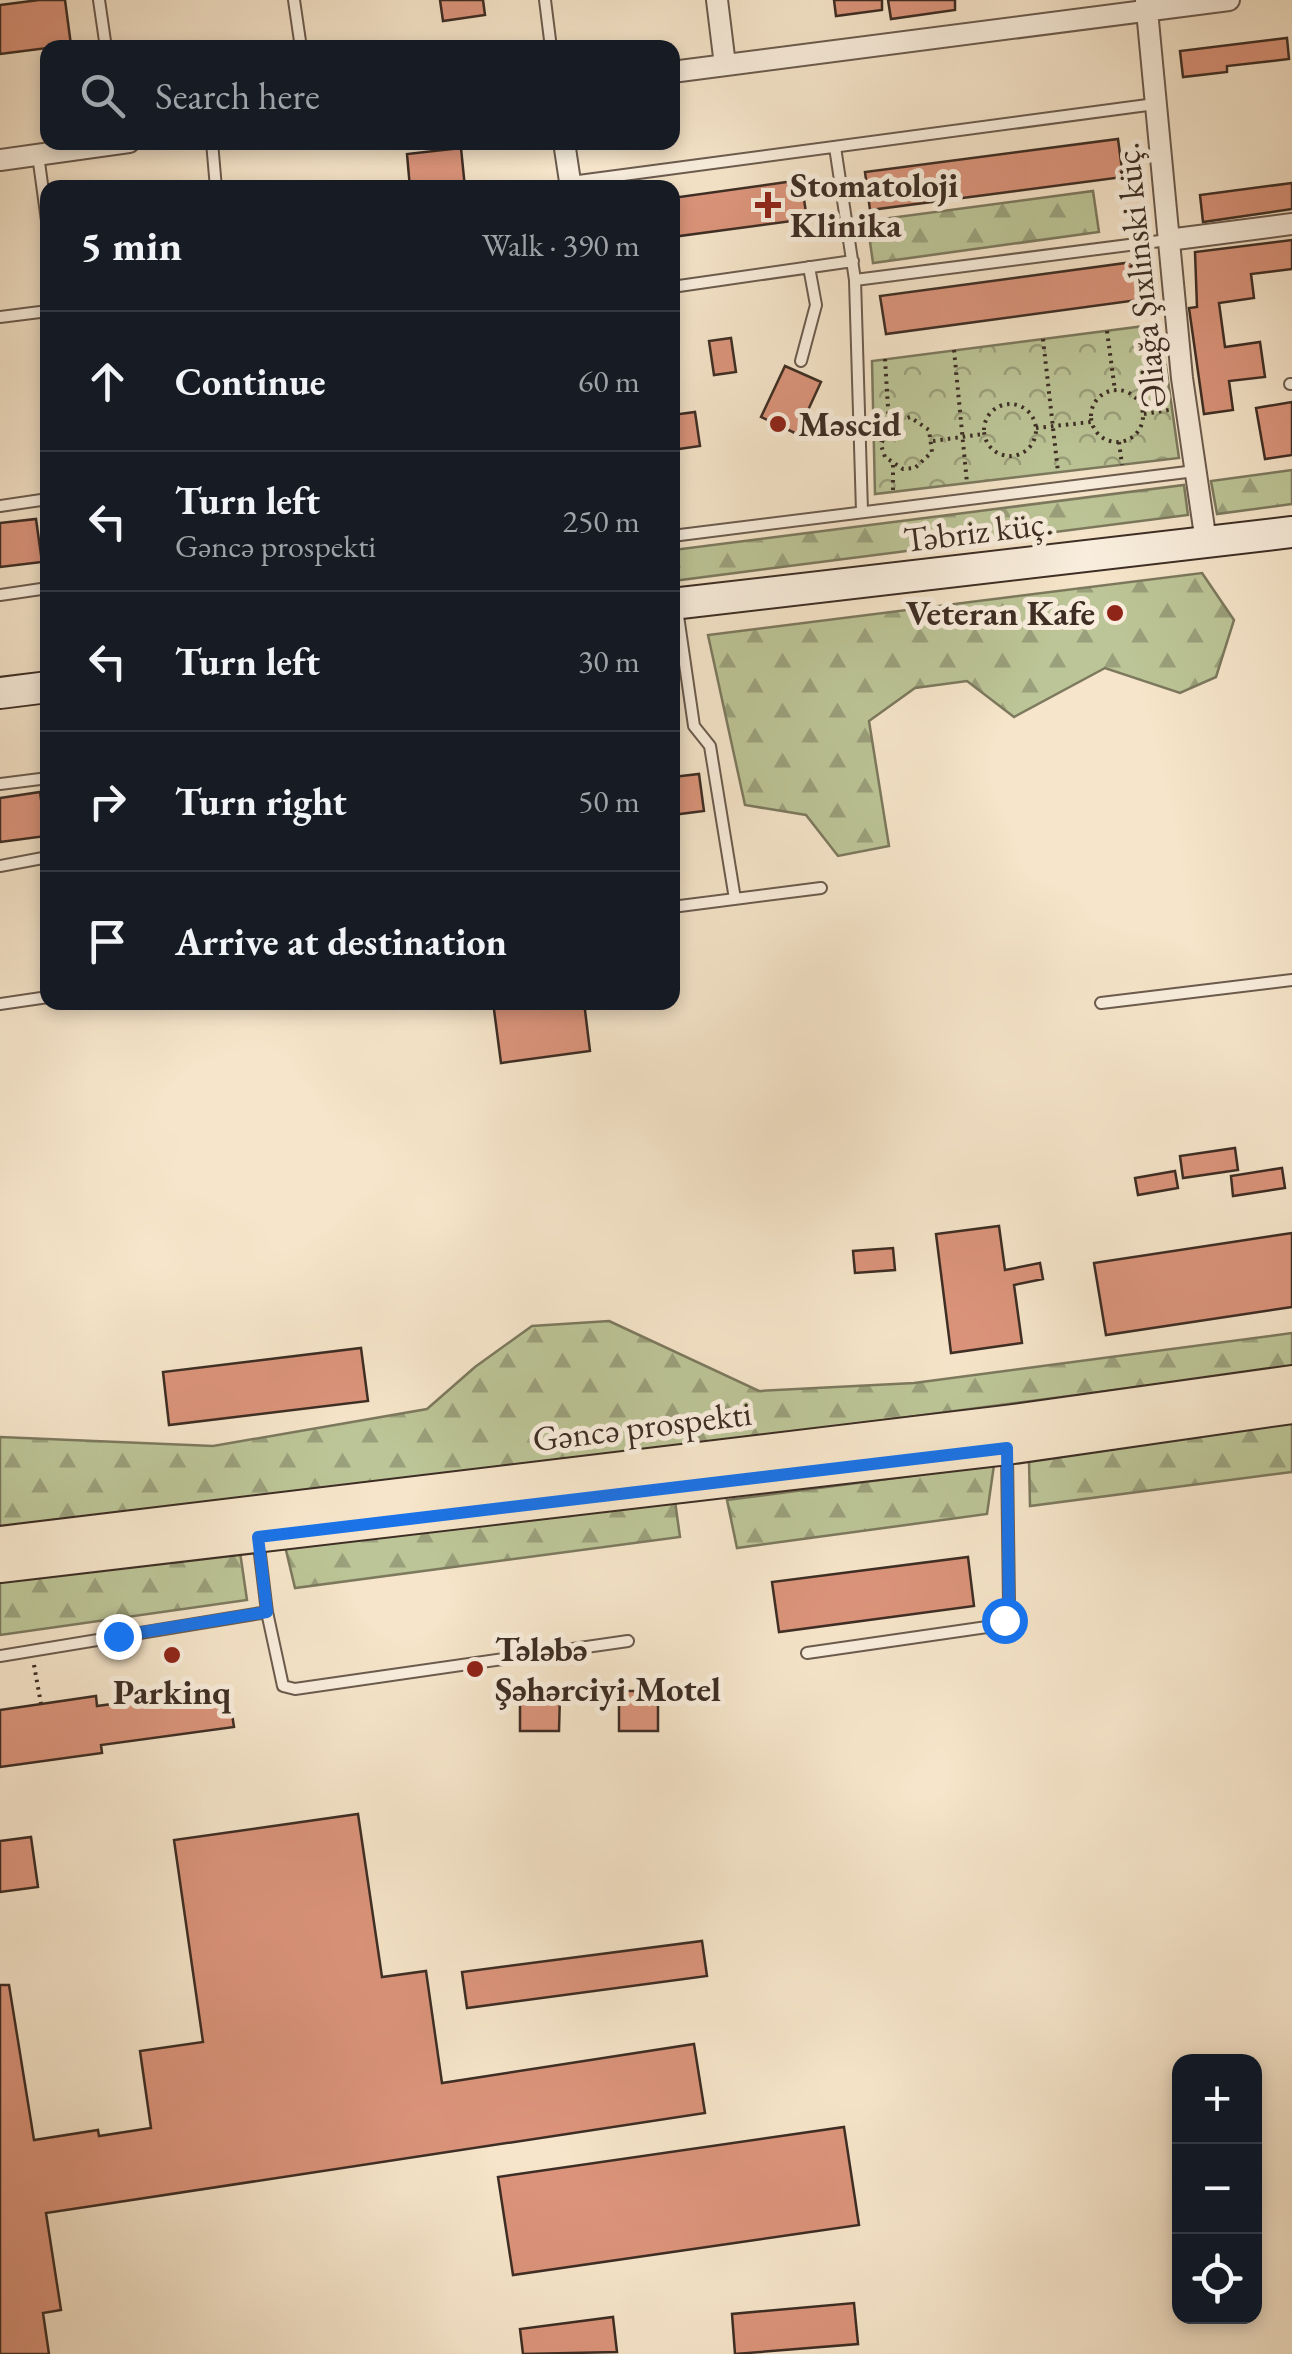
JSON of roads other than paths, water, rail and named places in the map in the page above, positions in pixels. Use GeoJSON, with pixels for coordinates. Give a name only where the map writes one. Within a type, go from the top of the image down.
{"type":"FeatureCollection","features":[{"type":"Feature","properties":{"kind":"main road","name":"Təbriz küç."},"geometry":{"type":"LineString","coordinates":[[680,603],[1292,532]]}},
{"type":"Feature","properties":{"kind":"main road"},"geometry":{"type":"LineString","coordinates":[[0,693],[40,688]]}},
{"type":"Feature","properties":{"kind":"main road","name":"Gəncə prospekti"},"geometry":{"type":"LineString","coordinates":[[0,1566],[256,1525],[1292,1382]]}},
{"type":"Feature","properties":{"kind":"main road","name":"Gəncə prospekti"},"geometry":{"type":"LineString","coordinates":[[0,1543],[256,1525],[1007,1448],[1292,1407]]}},
{"type":"Feature","properties":{"kind":"street"},"geometry":{"type":"LineString","coordinates":[[717,0],[726,65]]}},
{"type":"Feature","properties":{"kind":"street"},"geometry":{"type":"LineString","coordinates":[[680,71],[1147,5],[1229,0]]}},
{"type":"Feature","properties":{"kind":"street","name":"Əliağa Şıxlinski küç."},"geometry":{"type":"LineString","coordinates":[[1147,5],[1168,240],[1206,542]]}},
{"type":"Feature","properties":{"kind":"street"},"geometry":{"type":"LineString","coordinates":[[0,160],[67,150]]}},
{"type":"Feature","properties":{"kind":"street"},"geometry":{"type":"LineString","coordinates":[[565,150],[569,180]]}},
{"type":"Feature","properties":{"kind":"street"},"geometry":{"type":"LineString","coordinates":[[1168,240],[1292,224]]}},
{"type":"Feature","properties":{"kind":"lane"},"geometry":{"type":"LineString","coordinates":[[100,0],[105,40]]}},
{"type":"Feature","properties":{"kind":"lane"},"geometry":{"type":"LineString","coordinates":[[294,0],[300,40]]}},
{"type":"Feature","properties":{"kind":"lane"},"geometry":{"type":"LineString","coordinates":[[545,0],[551,40]]}},
{"type":"Feature","properties":{"kind":"lane"},"geometry":{"type":"LineString","coordinates":[[605,180],[1155,104]]}},
{"type":"Feature","properties":{"kind":"lane"},"geometry":{"type":"LineString","coordinates":[[834,147],[855,280],[862,512]]}},
{"type":"Feature","properties":{"kind":"lane"},"geometry":{"type":"LineString","coordinates":[[213,150],[215,180]]}},
{"type":"Feature","properties":{"kind":"lane"},"geometry":{"type":"LineString","coordinates":[[38,154],[42,180]]}},
{"type":"Feature","properties":{"kind":"lane"},"geometry":{"type":"LineString","coordinates":[[855,280],[1168,240]]}},
{"type":"Feature","properties":{"kind":"lane"},"geometry":{"type":"LineString","coordinates":[[680,286],[853,261]]}},
{"type":"Feature","properties":{"kind":"lane"},"geometry":{"type":"LineString","coordinates":[[802,361],[816,305],[808,267]]}},
{"type":"Feature","properties":{"kind":"lane"},"geometry":{"type":"LineString","coordinates":[[0,318],[40,312]]}},
{"type":"Feature","properties":{"kind":"lane"},"geometry":{"type":"LineString","coordinates":[[680,535],[1196,472]]}},
{"type":"Feature","properties":{"kind":"lane"},"geometry":{"type":"LineString","coordinates":[[0,506],[40,500]]}},
{"type":"Feature","properties":{"kind":"lane"},"geometry":{"type":"LineString","coordinates":[[0,594],[40,589]]}},
{"type":"Feature","properties":{"kind":"lane"},"geometry":{"type":"LineString","coordinates":[[680,641],[694,726],[710,746],[735,899]]}},
{"type":"Feature","properties":{"kind":"lane"},"geometry":{"type":"LineString","coordinates":[[0,784],[40,779]]}},
{"type":"Feature","properties":{"kind":"lane"},"geometry":{"type":"LineString","coordinates":[[0,866],[40,858]]}},
{"type":"Feature","properties":{"kind":"lane"},"geometry":{"type":"LineString","coordinates":[[680,906],[822,888]]}},
{"type":"Feature","properties":{"kind":"lane"},"geometry":{"type":"LineString","coordinates":[[1101,1003],[1292,980]]}},
{"type":"Feature","properties":{"kind":"lane"},"geometry":{"type":"LineString","coordinates":[[0,1004],[40,998]]}},
{"type":"Feature","properties":{"kind":"lane"},"geometry":{"type":"LineString","coordinates":[[807,1654],[986,1627],[1004,1620],[1009,1604],[1007,1448]]}},
{"type":"Feature","properties":{"kind":"lane"},"geometry":{"type":"LineString","coordinates":[[256,1525],[277,1673],[284,1686],[295,1689],[628,1641]]}},
{"type":"Feature","properties":{"kind":"lane"},"geometry":{"type":"LineString","coordinates":[[0,1656],[267,1612]]}},
{"type":"Feature","properties":{"kind":"place","name":"Stomatoloji Klinika"},"geometry":{"type":"Point","coordinates":[768,205]}},
{"type":"Feature","properties":{"kind":"place","name":"Məscid"},"geometry":{"type":"Point","coordinates":[778,424]}},
{"type":"Feature","properties":{"kind":"place","name":"Veteran Kafe"},"geometry":{"type":"Point","coordinates":[1115,613]}},
{"type":"Feature","properties":{"kind":"place","name":"Parkinq"},"geometry":{"type":"Point","coordinates":[172,1655]}},
{"type":"Feature","properties":{"kind":"place","name":"Tələbə Şəhərciyi Motel"},"geometry":{"type":"Point","coordinates":[475,1669]}}]}
